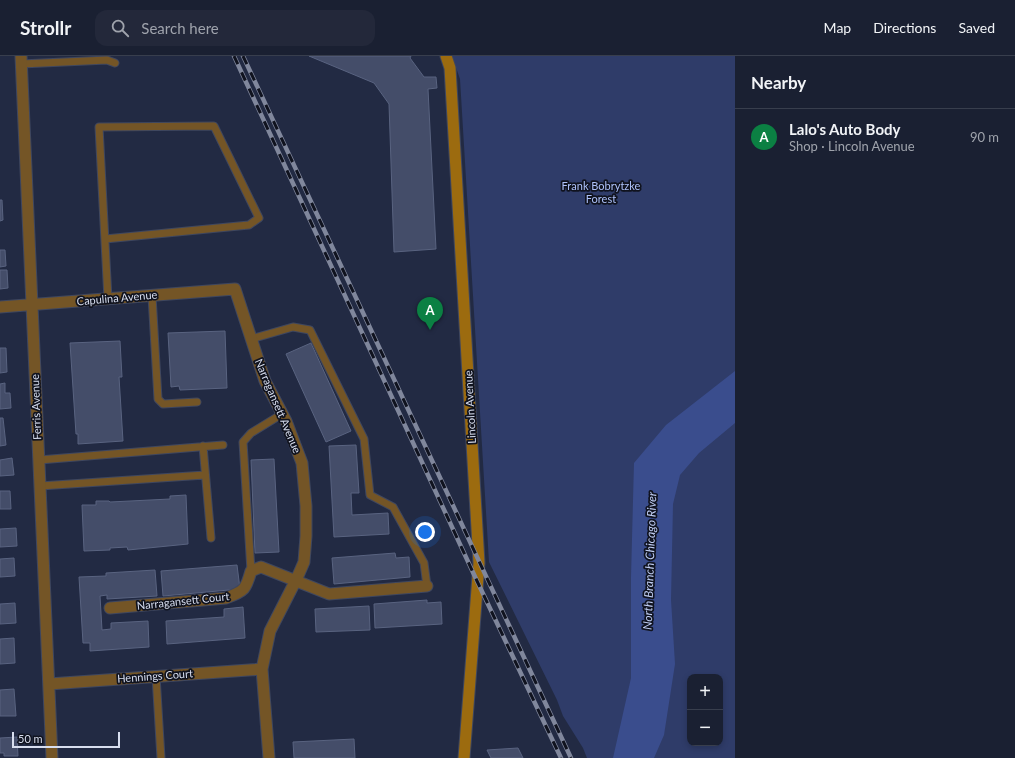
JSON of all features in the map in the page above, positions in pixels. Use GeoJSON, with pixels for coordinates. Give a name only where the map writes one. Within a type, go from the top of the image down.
{"type":"FeatureCollection","features":[{"type":"Feature","properties":{"kind":"main road","name":"Lincoln Avenue"},"geometry":{"type":"LineString","coordinates":[[446,56],[450,68],[479,563],[464,758]]}},
{"type":"Feature","properties":{"kind":"street","name":"Ferris Avenue"},"geometry":{"type":"LineString","coordinates":[[21,60],[52,758]]}},
{"type":"Feature","properties":{"kind":"street","name":"Capulina Avenue"},"geometry":{"type":"LineString","coordinates":[[0,308],[235,289]]}},
{"type":"Feature","properties":{"kind":"street","name":"Narragansett Avenue"},"geometry":{"type":"LineString","coordinates":[[235,289],[265,381],[282,414],[302,463],[306,506],[304,562],[270,632],[262,669],[269,758]]}},
{"type":"Feature","properties":{"kind":"street"},"geometry":{"type":"LineString","coordinates":[[251,571],[261,568],[329,594],[428,586]]}},
{"type":"Feature","properties":{"kind":"street","name":"Narragansett Court"},"geometry":{"type":"LineString","coordinates":[[110,608],[226,598],[238,594],[246,587],[251,571]]}},
{"type":"Feature","properties":{"kind":"street","name":"Hennings Court"},"geometry":{"type":"LineString","coordinates":[[49,684],[262,669]]}},
{"type":"Feature","properties":{"kind":"lane"},"geometry":{"type":"LineString","coordinates":[[21,60],[107,60],[115,63]]}},
{"type":"Feature","properties":{"kind":"lane"},"geometry":{"type":"LineString","coordinates":[[105,239],[249,225],[259,218],[214,126],[99,127],[108,299]]}},
{"type":"Feature","properties":{"kind":"lane"},"geometry":{"type":"LineString","coordinates":[[152,296],[158,399],[164,404],[197,402]]}},
{"type":"Feature","properties":{"kind":"lane"},"geometry":{"type":"LineString","coordinates":[[251,339],[293,327],[310,330],[364,439],[370,494],[393,507],[424,563],[428,586]]}},
{"type":"Feature","properties":{"kind":"lane"},"geometry":{"type":"LineString","coordinates":[[251,571],[243,442],[250,433],[282,414]]}},
{"type":"Feature","properties":{"kind":"lane"},"geometry":{"type":"LineString","coordinates":[[39,460],[223,445]]}},
{"type":"Feature","properties":{"kind":"lane"},"geometry":{"type":"LineString","coordinates":[[203,446],[211,538]]}},
{"type":"Feature","properties":{"kind":"lane"},"geometry":{"type":"LineString","coordinates":[[40,486],[205,475]]}},
{"type":"Feature","properties":{"kind":"lane"},"geometry":{"type":"LineString","coordinates":[[156,676],[161,758]]}},
{"type":"Feature","properties":{"kind":"green space","name":"Frank Bobrytzke Forest"},"geometry":{"type":"Polygon","coordinates":[[[452,56],[735,56],[735,758],[587,758],[583,748],[563,716],[557,700],[489,562],[460,79],[452,56]]]}},
{"type":"Feature","properties":{"kind":"water","name":"North Branch Chicago River"},"geometry":{"type":"Polygon","coordinates":[[[735,371],[735,423],[699,453],[680,475],[673,504],[671,600],[675,664],[664,735],[654,758],[613,758],[631,678],[631,577],[634,463],[666,425],[735,371]]]}},
{"type":"Feature","properties":{"kind":"building"},"geometry":{"type":"Polygon","coordinates":[[[309,56],[411,56],[410,58],[424,77],[436,77],[437,88],[428,89],[436,249],[394,252],[389,104],[374,83],[309,56]]]}},
{"type":"Feature","properties":{"kind":"building"},"geometry":{"type":"Polygon","coordinates":[[[0,200],[2,200],[3,220],[0,221],[0,200]]]}},
{"type":"Feature","properties":{"kind":"building"},"geometry":{"type":"Polygon","coordinates":[[[0,250],[5,250],[6,266],[0,267],[0,250]]]}},
{"type":"Feature","properties":{"kind":"building"},"geometry":{"type":"Polygon","coordinates":[[[0,270],[7,270],[8,288],[0,289],[0,270]]]}},
{"type":"Feature","properties":{"kind":"building"},"geometry":{"type":"Polygon","coordinates":[[[225,331],[227,388],[180,390],[179,386],[171,387],[168,333],[225,331]]]}},
{"type":"Feature","properties":{"kind":"building"},"geometry":{"type":"Polygon","coordinates":[[[120,341],[122,377],[119,377],[123,441],[78,444],[78,434],[76,434],[70,343],[120,341]]]}},
{"type":"Feature","properties":{"kind":"building"},"geometry":{"type":"Polygon","coordinates":[[[311,343],[351,431],[326,442],[286,354],[311,343]]]}},
{"type":"Feature","properties":{"kind":"building"},"geometry":{"type":"Polygon","coordinates":[[[0,348],[6,348],[7,372],[0,373],[0,348]]]}},
{"type":"Feature","properties":{"kind":"building"},"geometry":{"type":"Polygon","coordinates":[[[5,383],[5,393],[10,393],[11,408],[0,409],[0,384],[5,383]]]}},
{"type":"Feature","properties":{"kind":"building"},"geometry":{"type":"Polygon","coordinates":[[[0,418],[3,418],[6,445],[0,446],[0,418]]]}},
{"type":"Feature","properties":{"kind":"building"},"geometry":{"type":"Polygon","coordinates":[[[356,445],[359,493],[351,493],[352,515],[388,513],[389,534],[334,537],[329,446],[356,445]]]}},
{"type":"Feature","properties":{"kind":"building"},"geometry":{"type":"Polygon","coordinates":[[[12,458],[14,475],[0,476],[0,460],[12,458]]]}},
{"type":"Feature","properties":{"kind":"building"},"geometry":{"type":"Polygon","coordinates":[[[274,459],[279,552],[255,553],[251,460],[274,459]]]}},
{"type":"Feature","properties":{"kind":"building"},"geometry":{"type":"Polygon","coordinates":[[[0,491],[10,491],[11,509],[0,509],[0,491]]]}},
{"type":"Feature","properties":{"kind":"building"},"geometry":{"type":"Polygon","coordinates":[[[186,495],[188,544],[128,550],[127,547],[110,548],[110,550],[84,551],[82,505],[96,505],[96,501],[110,502],[170,499],[170,496],[186,495]]]}},
{"type":"Feature","properties":{"kind":"building"},"geometry":{"type":"Polygon","coordinates":[[[16,528],[17,546],[0,547],[0,529],[16,528]]]}},
{"type":"Feature","properties":{"kind":"building"},"geometry":{"type":"Polygon","coordinates":[[[395,553],[396,558],[409,557],[410,577],[334,584],[332,558],[395,553]]]}},
{"type":"Feature","properties":{"kind":"building"},"geometry":{"type":"Polygon","coordinates":[[[14,558],[15,576],[0,577],[0,559],[14,558]]]}},
{"type":"Feature","properties":{"kind":"building"},"geometry":{"type":"Polygon","coordinates":[[[237,565],[240,589],[163,596],[161,571],[237,565]]]}},
{"type":"Feature","properties":{"kind":"building"},"geometry":{"type":"Polygon","coordinates":[[[155,570],[157,596],[107,599],[107,595],[100,596],[102,630],[111,629],[111,623],[148,621],[149,647],[90,651],[90,643],[83,643],[79,577],[106,576],[106,573],[155,570]]]}},
{"type":"Feature","properties":{"kind":"building"},"geometry":{"type":"Polygon","coordinates":[[[427,600],[427,603],[441,602],[442,624],[375,628],[374,604],[427,600]]]}},
{"type":"Feature","properties":{"kind":"building"},"geometry":{"type":"Polygon","coordinates":[[[15,603],[16,623],[0,624],[0,604],[15,603]]]}},
{"type":"Feature","properties":{"kind":"building"},"geometry":{"type":"Polygon","coordinates":[[[369,606],[370,630],[316,632],[315,609],[369,606]]]}},
{"type":"Feature","properties":{"kind":"building"},"geometry":{"type":"Polygon","coordinates":[[[243,607],[245,638],[167,644],[166,621],[224,617],[224,609],[243,607]]]}},
{"type":"Feature","properties":{"kind":"building"},"geometry":{"type":"Polygon","coordinates":[[[14,638],[15,663],[0,664],[0,639],[14,638]]]}},
{"type":"Feature","properties":{"kind":"building"},"geometry":{"type":"Polygon","coordinates":[[[14,689],[16,716],[0,716],[0,690],[14,689]]]}},
{"type":"Feature","properties":{"kind":"building"},"geometry":{"type":"Polygon","coordinates":[[[17,737],[18,756],[4,756],[4,753],[0,753],[0,738],[17,737]]]}},
{"type":"Feature","properties":{"kind":"building"},"geometry":{"type":"Polygon","coordinates":[[[354,739],[355,758],[294,758],[293,742],[354,739]]]}},
{"type":"Feature","properties":{"kind":"building"},"geometry":{"type":"Polygon","coordinates":[[[518,748],[523,758],[491,758],[487,750],[518,748]]]}},
{"type":"Feature","properties":{"kind":"railway"},"geometry":{"type":"LineString","coordinates":[[234,56],[477,581],[561,758]]}},
{"type":"Feature","properties":{"kind":"railway"},"geometry":{"type":"LineString","coordinates":[[243,56],[571,758]]}},
{"type":"Feature","properties":{"kind":"place","name":"Lalo's Auto Body"},"geometry":{"type":"Point","coordinates":[430,330]}}]}
